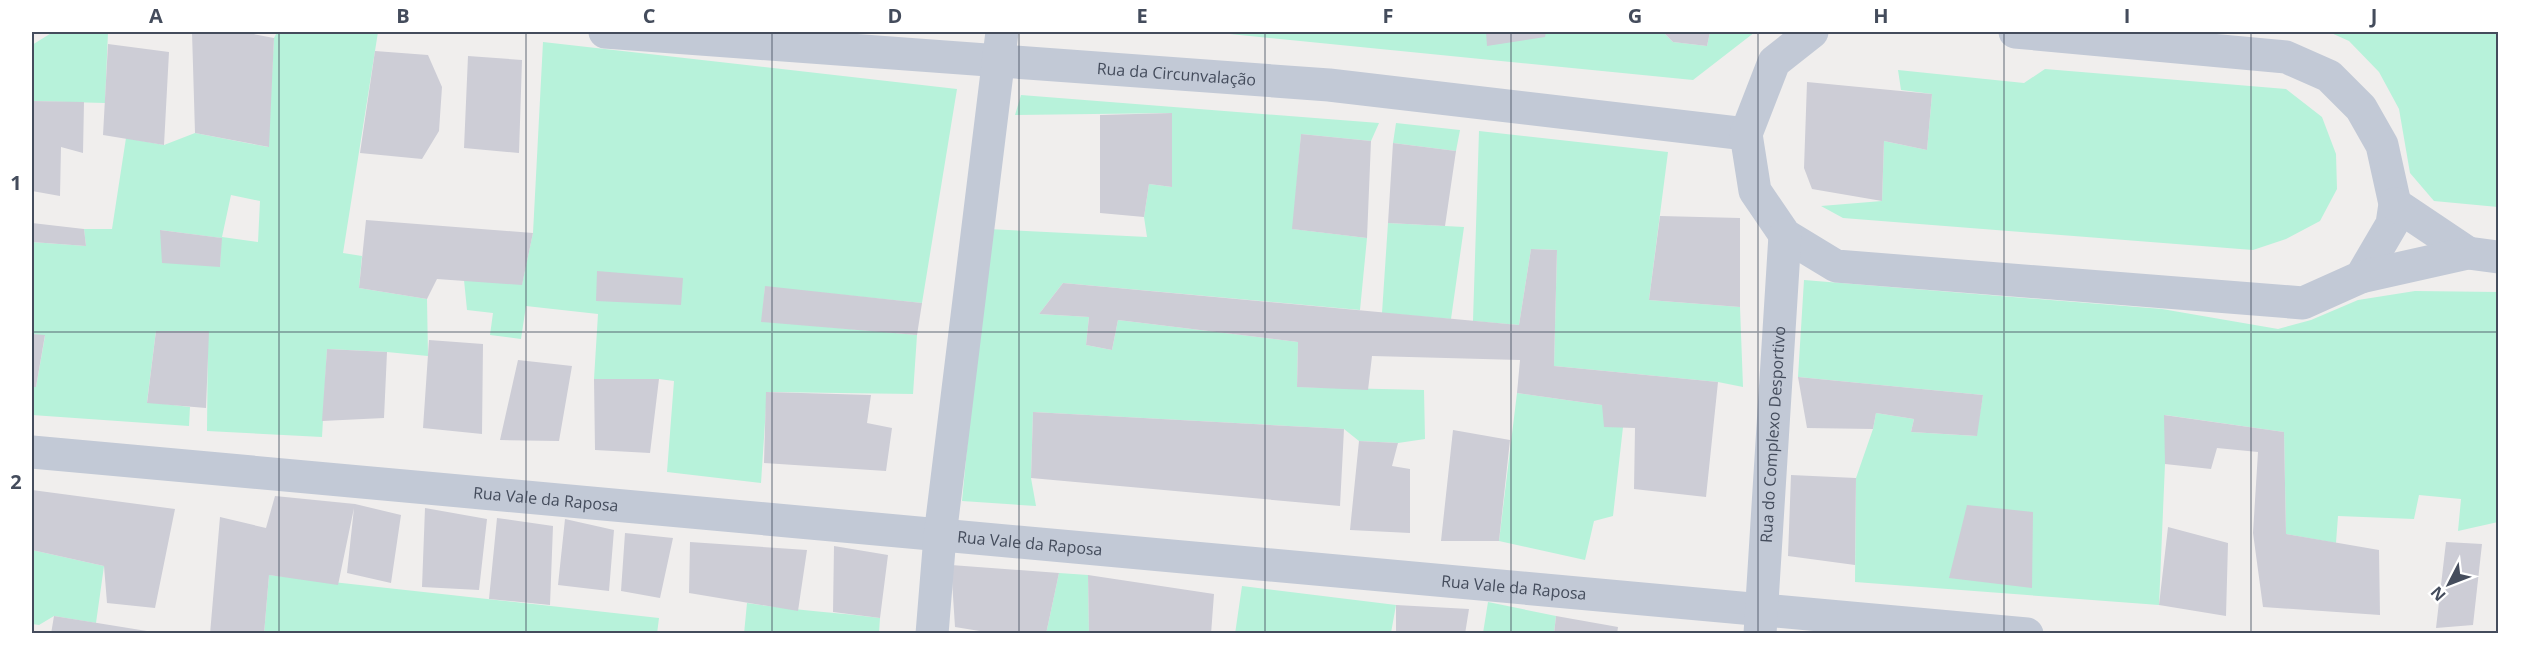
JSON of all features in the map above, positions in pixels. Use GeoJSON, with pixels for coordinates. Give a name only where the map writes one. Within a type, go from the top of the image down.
{"type":"FeatureCollection","features":[{"type":"Feature","properties":{"kind":"street","name":"Rua da Circunvalação"},"geometry":{"type":"LineString","coordinates":[[606,32],[1000,47],[1746,134]]}},
{"type":"Feature","properties":{"kind":"street"},"geometry":{"type":"LineString","coordinates":[[2015,32],[2286,57],[2329,76],[2361,108],[2382,145],[2395,204],[2392,224],[2361,277]]}},
{"type":"Feature","properties":{"kind":"street"},"geometry":{"type":"LineString","coordinates":[[1800,36],[1774,62],[1746,134],[1755,191],[1785,235],[1836,266],[2303,303],[2361,277],[2483,255]]}},
{"type":"Feature","properties":{"kind":"street"},"geometry":{"type":"LineString","coordinates":[[932,633],[940,536],[1000,47]]}},
{"type":"Feature","properties":{"kind":"street"},"geometry":{"type":"LineString","coordinates":[[2395,204],[2483,255]]}},
{"type":"Feature","properties":{"kind":"street","name":"Rua do Complexo Desportivo"},"geometry":{"type":"LineString","coordinates":[[1762,621],[1785,235]]}},
{"type":"Feature","properties":{"kind":"street","name":"Rua Vale da Raposa"},"geometry":{"type":"LineString","coordinates":[[32,452],[940,536],[1762,621],[2027,633]]}},
{"type":"Feature","properties":{"kind":"green space"},"geometry":{"type":"Polygon","coordinates":[[[53,32],[108,32],[105,103],[32,101],[32,45],[53,32]]]}},
{"type":"Feature","properties":{"kind":"green space"},"geometry":{"type":"Polygon","coordinates":[[[277,32],[378,32],[343,253],[362,256],[359,288],[427,299],[428,356],[327,349],[322,437],[207,431],[208,331],[156,331],[147,402],[190,407],[189,426],[32,415],[32,387],[36,387],[45,336],[32,334],[32,242],[86,246],[84,229],[112,229],[126,138],[164,145],[195,133],[268,147],[274,38],[277,32]],[[231,195],[222,237],[258,242],[260,201],[231,195]],[[160,230],[220,267],[221,238],[160,230]]]}},
{"type":"Feature","properties":{"kind":"green space"},"geometry":{"type":"Polygon","coordinates":[[[1210,32],[1663,32],[1673,42],[1707,46],[1710,32],[1755,32],[1693,80],[1210,32]]]}},
{"type":"Feature","properties":{"kind":"green space"},"geometry":{"type":"Polygon","coordinates":[[[2329,32],[2498,32],[2498,207],[2434,201],[2410,173],[2399,109],[2379,72],[2349,41],[2329,32]]]}},
{"type":"Feature","properties":{"kind":"green space"},"geometry":{"type":"Polygon","coordinates":[[[543,42],[957,89],[922,303],[765,287],[762,321],[917,335],[913,394],[767,392],[761,483],[667,472],[674,381],[594,379],[598,314],[526,306],[521,339],[490,335],[493,313],[467,310],[464,280],[522,284],[533,233],[543,42]]]}},
{"type":"Feature","properties":{"kind":"green space"},"geometry":{"type":"Polygon","coordinates":[[[2045,69],[2286,89],[2322,117],[2336,154],[2337,189],[2320,221],[2286,239],[2253,250],[1843,218],[1821,206],[1882,201],[1884,141],[1927,150],[1932,94],[1901,90],[1898,70],[2024,83],[2045,69]]]}},
{"type":"Feature","properties":{"kind":"green space"},"geometry":{"type":"Polygon","coordinates":[[[1021,95],[1379,123],[1371,141],[1301,134],[1293,229],[1367,238],[1360,310],[1063,283],[1039,314],[1089,317],[1086,345],[1112,350],[1118,320],[1298,342],[1297,387],[1424,390],[1425,439],[1398,443],[1359,441],[1344,429],[1033,412],[1031,478],[1036,506],[962,501],[988,229],[1147,237],[1144,217],[1149,184],[1172,187],[1172,113],[1015,115],[1021,95]]]}},
{"type":"Feature","properties":{"kind":"green space"},"geometry":{"type":"Polygon","coordinates":[[[1396,123],[1460,130],[1456,151],[1393,143],[1396,123]]]}},
{"type":"Feature","properties":{"kind":"green space"},"geometry":{"type":"Polygon","coordinates":[[[1479,131],[1668,152],[1649,300],[1740,307],[1743,387],[1718,382],[1554,366],[1557,250],[1531,249],[1519,325],[1473,321],[1479,131]]]}},
{"type":"Feature","properties":{"kind":"green space"},"geometry":{"type":"Polygon","coordinates":[[[1388,223],[1464,227],[1451,319],[1382,313],[1388,223]]]}},
{"type":"Feature","properties":{"kind":"green space"},"geometry":{"type":"Polygon","coordinates":[[[1804,280],[2162,309],[2278,329],[2311,320],[2358,300],[2415,291],[2498,292],[2498,522],[2458,531],[2461,499],[2419,495],[2414,519],[2338,516],[2336,543],[2286,534],[2284,432],[2165,415],[2159,605],[1855,582],[1856,478],[1873,429],[1876,413],[1914,419],[1911,432],[1976,436],[1983,395],[1798,377],[1804,280]]]}},
{"type":"Feature","properties":{"kind":"green space"},"geometry":{"type":"Polygon","coordinates":[[[1517,393],[1602,405],[1623,427],[1613,516],[1594,521],[1585,560],[1499,541],[1517,393]]]}},
{"type":"Feature","properties":{"kind":"green space"},"geometry":{"type":"Polygon","coordinates":[[[32,550],[104,566],[96,623],[54,616],[39,625],[32,624],[32,550]]]}},
{"type":"Feature","properties":{"kind":"green space"},"geometry":{"type":"Polygon","coordinates":[[[1059,573],[1088,575],[1089,633],[1046,634],[1059,573]]]}},
{"type":"Feature","properties":{"kind":"green space"},"geometry":{"type":"Polygon","coordinates":[[[269,575],[659,618],[657,634],[264,634],[269,575]]]}},
{"type":"Feature","properties":{"kind":"green space"},"geometry":{"type":"Polygon","coordinates":[[[1242,586],[1396,605],[1391,633],[1235,634],[1242,586]]]}},
{"type":"Feature","properties":{"kind":"green space"},"geometry":{"type":"Polygon","coordinates":[[[1488,602],[1556,616],[1554,633],[1483,633],[1488,602]]]}},
{"type":"Feature","properties":{"kind":"green space"},"geometry":{"type":"Polygon","coordinates":[[[747,603],[880,618],[879,633],[744,634],[747,603]]]}},
{"type":"Feature","properties":{"kind":"building"},"geometry":{"type":"Polygon","coordinates":[[[192,32],[243,32],[274,38],[269,147],[195,133],[192,32]]]}},
{"type":"Feature","properties":{"kind":"building"},"geometry":{"type":"Polygon","coordinates":[[[1486,32],[1546,32],[1545,37],[1487,46],[1486,32]]]}},
{"type":"Feature","properties":{"kind":"building"},"geometry":{"type":"Polygon","coordinates":[[[1663,32],[1710,32],[1707,46],[1673,42],[1663,32]]]}},
{"type":"Feature","properties":{"kind":"building"},"geometry":{"type":"Polygon","coordinates":[[[108,44],[169,52],[164,145],[103,135],[108,44]]]}},
{"type":"Feature","properties":{"kind":"building"},"geometry":{"type":"Polygon","coordinates":[[[375,51],[428,55],[442,87],[439,131],[422,159],[360,153],[375,51]]]}},
{"type":"Feature","properties":{"kind":"building"},"geometry":{"type":"Polygon","coordinates":[[[468,56],[522,60],[519,153],[464,148],[468,56]]]}},
{"type":"Feature","properties":{"kind":"building"},"geometry":{"type":"Polygon","coordinates":[[[1807,82],[1932,94],[1927,150],[1884,141],[1882,201],[1812,189],[1804,168],[1807,82]]]}},
{"type":"Feature","properties":{"kind":"building"},"geometry":{"type":"Polygon","coordinates":[[[32,101],[84,102],[83,153],[61,147],[60,196],[32,191],[32,101]]]}},
{"type":"Feature","properties":{"kind":"building"},"geometry":{"type":"Polygon","coordinates":[[[1172,113],[1172,187],[1149,184],[1144,217],[1100,213],[1100,115],[1172,113]]]}},
{"type":"Feature","properties":{"kind":"building"},"geometry":{"type":"Polygon","coordinates":[[[1301,134],[1371,141],[1367,238],[1292,229],[1301,134]]]}},
{"type":"Feature","properties":{"kind":"building"},"geometry":{"type":"Polygon","coordinates":[[[1393,143],[1456,151],[1445,226],[1388,223],[1393,143]]]}},
{"type":"Feature","properties":{"kind":"building"},"geometry":{"type":"Polygon","coordinates":[[[1660,216],[1740,218],[1740,307],[1649,300],[1660,216]]]}},
{"type":"Feature","properties":{"kind":"building"},"geometry":{"type":"Polygon","coordinates":[[[366,220],[533,233],[522,285],[437,279],[427,299],[359,288],[366,220]]]}},
{"type":"Feature","properties":{"kind":"building"},"geometry":{"type":"Polygon","coordinates":[[[32,223],[84,229],[86,246],[32,242],[32,223]]]}},
{"type":"Feature","properties":{"kind":"building"},"geometry":{"type":"Polygon","coordinates":[[[160,230],[222,238],[220,267],[162,263],[160,230]]]}},
{"type":"Feature","properties":{"kind":"building"},"geometry":{"type":"Polygon","coordinates":[[[1531,249],[1557,250],[1554,366],[1718,382],[1706,497],[1634,489],[1635,428],[1604,427],[1602,405],[1517,393],[1520,360],[1372,356],[1368,390],[1297,387],[1298,342],[1118,320],[1112,350],[1086,345],[1089,317],[1039,314],[1063,283],[1519,325],[1531,249]]]}},
{"type":"Feature","properties":{"kind":"building"},"geometry":{"type":"Polygon","coordinates":[[[597,271],[683,278],[681,305],[596,301],[597,271]]]}},
{"type":"Feature","properties":{"kind":"building"},"geometry":{"type":"Polygon","coordinates":[[[765,286],[922,303],[917,335],[761,322],[765,286]]]}},
{"type":"Feature","properties":{"kind":"building"},"geometry":{"type":"Polygon","coordinates":[[[156,331],[209,331],[206,408],[147,403],[156,331]]]}},
{"type":"Feature","properties":{"kind":"building"},"geometry":{"type":"Polygon","coordinates":[[[32,334],[45,335],[36,387],[32,387],[32,334]]]}},
{"type":"Feature","properties":{"kind":"building"},"geometry":{"type":"Polygon","coordinates":[[[429,340],[483,344],[482,434],[423,428],[429,340]]]}},
{"type":"Feature","properties":{"kind":"building"},"geometry":{"type":"Polygon","coordinates":[[[327,349],[387,352],[384,418],[322,421],[327,349]]]}},
{"type":"Feature","properties":{"kind":"building"},"geometry":{"type":"Polygon","coordinates":[[[518,360],[572,366],[559,441],[500,440],[518,360]]]}},
{"type":"Feature","properties":{"kind":"building"},"geometry":{"type":"Polygon","coordinates":[[[1798,377],[1983,395],[1977,436],[1911,432],[1914,419],[1876,413],[1873,429],[1807,428],[1798,377]]]}},
{"type":"Feature","properties":{"kind":"building"},"geometry":{"type":"Polygon","coordinates":[[[594,379],[659,379],[650,453],[595,450],[594,379]]]}},
{"type":"Feature","properties":{"kind":"building"},"geometry":{"type":"Polygon","coordinates":[[[766,392],[871,395],[867,423],[892,428],[886,471],[764,463],[766,392]]]}},
{"type":"Feature","properties":{"kind":"building"},"geometry":{"type":"Polygon","coordinates":[[[1033,412],[1344,429],[1340,506],[1031,478],[1033,412]]]}},
{"type":"Feature","properties":{"kind":"building"},"geometry":{"type":"Polygon","coordinates":[[[2164,415],[2284,432],[2286,534],[2379,550],[2380,615],[2263,607],[2253,533],[2258,452],[2217,448],[2211,469],[2165,464],[2164,415]]]}},
{"type":"Feature","properties":{"kind":"building"},"geometry":{"type":"Polygon","coordinates":[[[1453,430],[1510,440],[1499,541],[1441,541],[1453,430]]]}},
{"type":"Feature","properties":{"kind":"building"},"geometry":{"type":"Polygon","coordinates":[[[1359,441],[1398,443],[1392,466],[1410,469],[1410,533],[1350,530],[1359,441]]]}},
{"type":"Feature","properties":{"kind":"building"},"geometry":{"type":"Polygon","coordinates":[[[1791,475],[1856,478],[1855,565],[1788,556],[1791,475]]]}},
{"type":"Feature","properties":{"kind":"building"},"geometry":{"type":"Polygon","coordinates":[[[32,490],[175,509],[155,608],[107,603],[104,566],[32,550],[32,490]]]}},
{"type":"Feature","properties":{"kind":"building"},"geometry":{"type":"Polygon","coordinates":[[[275,496],[355,504],[401,515],[391,583],[347,573],[354,508],[338,585],[269,575],[264,634],[210,634],[220,517],[266,528],[275,496]]]}},
{"type":"Feature","properties":{"kind":"building"},"geometry":{"type":"Polygon","coordinates":[[[1967,505],[2033,512],[2032,588],[1949,578],[1967,505]]]}},
{"type":"Feature","properties":{"kind":"building"},"geometry":{"type":"Polygon","coordinates":[[[425,508],[487,519],[479,590],[422,587],[425,508]]]}},
{"type":"Feature","properties":{"kind":"building"},"geometry":{"type":"Polygon","coordinates":[[[497,518],[553,526],[550,605],[489,599],[497,518]]]}},
{"type":"Feature","properties":{"kind":"building"},"geometry":{"type":"Polygon","coordinates":[[[565,519],[614,530],[609,591],[558,585],[565,519]]]}},
{"type":"Feature","properties":{"kind":"building"},"geometry":{"type":"Polygon","coordinates":[[[2168,527],[2228,543],[2226,616],[2159,605],[2168,527]]]}},
{"type":"Feature","properties":{"kind":"building"},"geometry":{"type":"Polygon","coordinates":[[[625,533],[673,538],[660,598],[621,591],[625,533]]]}},
{"type":"Feature","properties":{"kind":"building"},"geometry":{"type":"Polygon","coordinates":[[[690,542],[807,550],[798,611],[689,593],[690,542]]]}},
{"type":"Feature","properties":{"kind":"building"},"geometry":{"type":"Polygon","coordinates":[[[2446,542],[2482,544],[2473,625],[2436,628],[2446,542]]]}},
{"type":"Feature","properties":{"kind":"building"},"geometry":{"type":"Polygon","coordinates":[[[834,546],[888,555],[880,618],[833,612],[834,546]]]}},
{"type":"Feature","properties":{"kind":"building"},"geometry":{"type":"Polygon","coordinates":[[[951,565],[1059,573],[1046,634],[998,634],[955,627],[951,565]]]}},
{"type":"Feature","properties":{"kind":"building"},"geometry":{"type":"Polygon","coordinates":[[[1088,575],[1214,594],[1211,634],[1089,634],[1088,575]]]}},
{"type":"Feature","properties":{"kind":"building"},"geometry":{"type":"Polygon","coordinates":[[[1396,605],[1469,609],[1465,634],[1396,634],[1396,605]]]}},
{"type":"Feature","properties":{"kind":"building"},"geometry":{"type":"Polygon","coordinates":[[[54,616],[153,632],[153,634],[51,634],[54,616]]]}},
{"type":"Feature","properties":{"kind":"building"},"geometry":{"type":"Polygon","coordinates":[[[1556,616],[1618,627],[1617,634],[1554,634],[1556,616]]]}}]}
